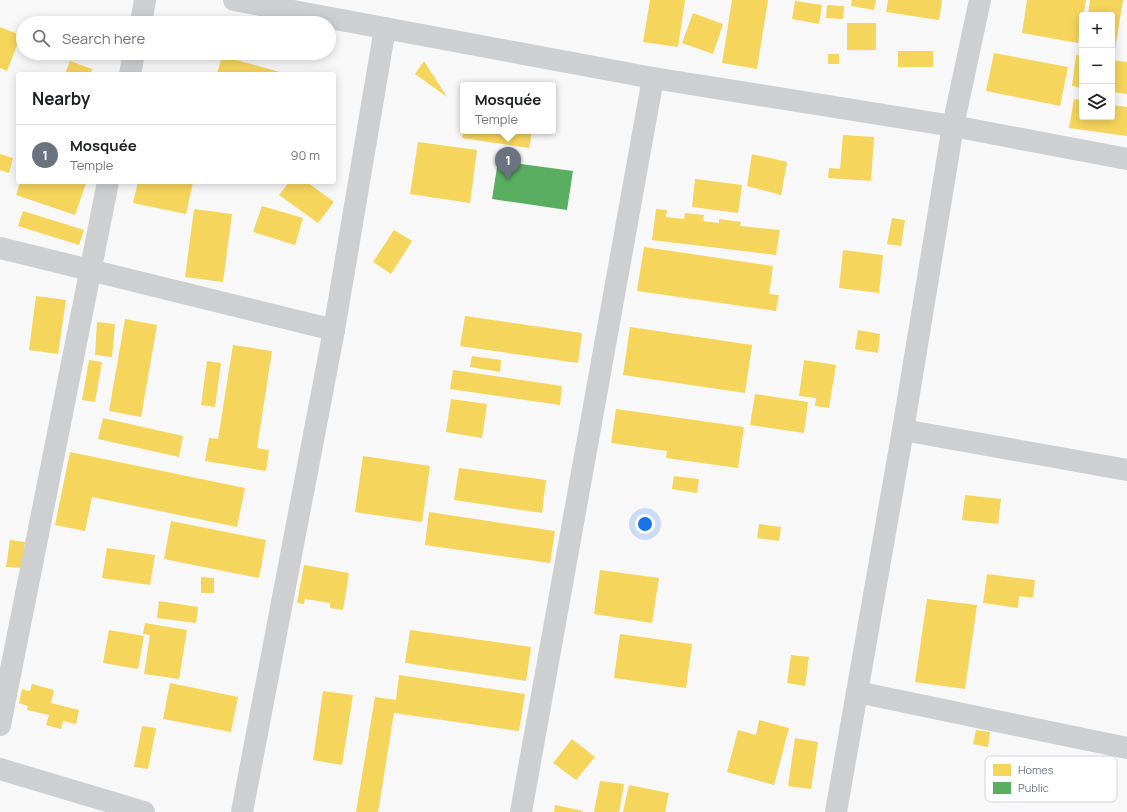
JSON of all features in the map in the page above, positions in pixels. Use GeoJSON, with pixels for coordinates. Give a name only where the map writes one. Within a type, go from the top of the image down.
{"type":"FeatureCollection","features":[{"type":"Feature","properties":{"kind":"street"},"geometry":{"type":"LineString","coordinates":[[142,16],[145,0]]}},
{"type":"Feature","properties":{"kind":"street"},"geometry":{"type":"LineString","coordinates":[[234,0],[320,16]]}},
{"type":"Feature","properties":{"kind":"street"},"geometry":{"type":"LineString","coordinates":[[836,812],[903,430],[953,126],[980,0]]}},
{"type":"Feature","properties":{"kind":"street"},"geometry":{"type":"LineString","coordinates":[[336,19],[653,78],[953,126],[1127,159]]}},
{"type":"Feature","properties":{"kind":"street"},"geometry":{"type":"LineString","coordinates":[[242,812],[334,330],[385,28]]}},
{"type":"Feature","properties":{"kind":"street"},"geometry":{"type":"LineString","coordinates":[[130,72],[133,60]]}},
{"type":"Feature","properties":{"kind":"street"},"geometry":{"type":"LineString","coordinates":[[521,812],[653,78]]}},
{"type":"Feature","properties":{"kind":"street"},"geometry":{"type":"LineString","coordinates":[[0,725],[108,184]]}},
{"type":"Feature","properties":{"kind":"street"},"geometry":{"type":"LineString","coordinates":[[0,248],[334,330]]}},
{"type":"Feature","properties":{"kind":"street"},"geometry":{"type":"LineString","coordinates":[[903,430],[1127,470]]}},
{"type":"Feature","properties":{"kind":"street"},"geometry":{"type":"LineString","coordinates":[[857,692],[1127,748]]}},
{"type":"Feature","properties":{"kind":"street"},"geometry":{"type":"LineString","coordinates":[[0,770],[144,812]]}},
{"type":"Feature","properties":{"kind":"building: Homes"},"geometry":{"type":"Polygon","coordinates":[[[650,0],[685,0],[678,47],[643,42],[650,0]]]}},
{"type":"Feature","properties":{"kind":"building: Homes"},"geometry":{"type":"Polygon","coordinates":[[[732,0],[768,0],[757,69],[722,63],[732,0]]]}},
{"type":"Feature","properties":{"kind":"building: Homes"},"geometry":{"type":"Polygon","coordinates":[[[852,0],[876,0],[874,10],[851,6],[852,0]]]}},
{"type":"Feature","properties":{"kind":"building: Homes"},"geometry":{"type":"Polygon","coordinates":[[[888,0],[942,0],[939,20],[886,12],[888,0]]]}},
{"type":"Feature","properties":{"kind":"building: Homes"},"geometry":{"type":"Polygon","coordinates":[[[1027,0],[1086,0],[1084,12],[1079,12],[1078,43],[1022,33],[1027,0]]]}},
{"type":"Feature","properties":{"kind":"building: Homes"},"geometry":{"type":"Polygon","coordinates":[[[1090,0],[1123,0],[1115,50],[1115,12],[1088,12],[1090,0]]]}},
{"type":"Feature","properties":{"kind":"building: Homes"},"geometry":{"type":"Polygon","coordinates":[[[795,1],[822,5],[819,24],[792,19],[795,1]]]}},
{"type":"Feature","properties":{"kind":"building: Homes"},"geometry":{"type":"Polygon","coordinates":[[[827,5],[844,6],[843,19],[826,18],[827,5]]]}},
{"type":"Feature","properties":{"kind":"building: Homes"},"geometry":{"type":"Polygon","coordinates":[[[693,13],[723,24],[713,54],[682,43],[693,13]]]}},
{"type":"Feature","properties":{"kind":"building: Homes"},"geometry":{"type":"Polygon","coordinates":[[[847,23],[876,23],[876,50],[847,50],[847,23]]]}},
{"type":"Feature","properties":{"kind":"building: Homes"},"geometry":{"type":"Polygon","coordinates":[[[0,27],[16,33],[16,48],[7,71],[0,68],[0,27]]]}},
{"type":"Feature","properties":{"kind":"building: Homes"},"geometry":{"type":"Polygon","coordinates":[[[898,51],[933,51],[933,67],[898,67],[898,51]]]}},
{"type":"Feature","properties":{"kind":"building: Homes"},"geometry":{"type":"Polygon","coordinates":[[[994,53],[1068,67],[1060,106],[986,91],[994,53]]]}},
{"type":"Feature","properties":{"kind":"building: Homes"},"geometry":{"type":"Polygon","coordinates":[[[828,54],[839,54],[839,64],[828,64],[828,54]]]}},
{"type":"Feature","properties":{"kind":"building: Homes"},"geometry":{"type":"Polygon","coordinates":[[[1076,55],[1079,56],[1079,87],[1072,86],[1076,55]]]}},
{"type":"Feature","properties":{"kind":"building: Homes"},"geometry":{"type":"Polygon","coordinates":[[[221,60],[236,60],[280,72],[218,72],[221,60]]]}},
{"type":"Feature","properties":{"kind":"building: Homes"},"geometry":{"type":"Polygon","coordinates":[[[1115,60],[1127,62],[1127,94],[1115,92],[1115,60]]]}},
{"type":"Feature","properties":{"kind":"building: Homes"},"geometry":{"type":"Polygon","coordinates":[[[70,61],[92,69],[91,72],[66,72],[70,61]]]}},
{"type":"Feature","properties":{"kind":"building: Homes"},"geometry":{"type":"Polygon","coordinates":[[[424,61],[447,97],[415,74],[424,61]]]}},
{"type":"Feature","properties":{"kind":"building: Homes"},"geometry":{"type":"Polygon","coordinates":[[[1074,99],[1079,100],[1079,120],[1115,120],[1115,105],[1127,107],[1127,136],[1069,128],[1074,99]]]}},
{"type":"Feature","properties":{"kind":"building: Homes"},"geometry":{"type":"Polygon","coordinates":[[[463,134],[531,134],[529,148],[462,138],[463,134]]]}},
{"type":"Feature","properties":{"kind":"building: Homes"},"geometry":{"type":"Polygon","coordinates":[[[843,135],[874,137],[871,181],[828,178],[829,168],[840,169],[843,135]]]}},
{"type":"Feature","properties":{"kind":"building: Homes"},"geometry":{"type":"Polygon","coordinates":[[[418,142],[477,150],[470,203],[410,194],[418,142]]]}},
{"type":"Feature","properties":{"kind":"building: Homes"},"geometry":{"type":"Polygon","coordinates":[[[0,154],[13,158],[9,173],[0,170],[0,154]]]}},
{"type":"Feature","properties":{"kind":"building: Homes"},"geometry":{"type":"Polygon","coordinates":[[[752,154],[787,162],[781,195],[747,186],[752,154]]]}},
{"type":"Feature","properties":{"kind":"building: Homes"},"geometry":{"type":"Polygon","coordinates":[[[695,179],[742,185],[738,213],[692,207],[695,179]]]}},
{"type":"Feature","properties":{"kind":"building: Homes"},"geometry":{"type":"Polygon","coordinates":[[[19,184],[86,184],[75,215],[16,195],[19,184]]]}},
{"type":"Feature","properties":{"kind":"building: Homes"},"geometry":{"type":"Polygon","coordinates":[[[138,184],[193,184],[186,214],[133,203],[138,184]]]}},
{"type":"Feature","properties":{"kind":"building: Homes"},"geometry":{"type":"Polygon","coordinates":[[[287,184],[310,184],[334,202],[318,223],[279,195],[287,184]]]}},
{"type":"Feature","properties":{"kind":"building: Homes"},"geometry":{"type":"Polygon","coordinates":[[[262,206],[303,218],[295,245],[253,232],[262,206]]]}},
{"type":"Feature","properties":{"kind":"building: Homes"},"geometry":{"type":"Polygon","coordinates":[[[194,209],[232,214],[223,282],[185,277],[194,209]]]}},
{"type":"Feature","properties":{"kind":"building: Homes"},"geometry":{"type":"Polygon","coordinates":[[[656,209],[667,210],[666,217],[684,219],[685,213],[704,215],[703,221],[719,223],[719,219],[741,222],[740,226],[780,230],[776,255],[652,240],[656,209]]]}},
{"type":"Feature","properties":{"kind":"building: Homes"},"geometry":{"type":"Polygon","coordinates":[[[23,211],[84,230],[79,245],[18,226],[23,211]]]}},
{"type":"Feature","properties":{"kind":"building: Homes"},"geometry":{"type":"Polygon","coordinates":[[[892,218],[905,220],[901,246],[887,244],[892,218]]]}},
{"type":"Feature","properties":{"kind":"building: Homes"},"geometry":{"type":"Polygon","coordinates":[[[394,230],[412,241],[391,274],[373,262],[394,230]]]}},
{"type":"Feature","properties":{"kind":"building: Homes"},"geometry":{"type":"Polygon","coordinates":[[[644,247],[773,266],[769,294],[779,295],[776,311],[637,291],[644,247]]]}},
{"type":"Feature","properties":{"kind":"building: Homes"},"geometry":{"type":"Polygon","coordinates":[[[843,250],[883,255],[879,293],[839,288],[843,250]]]}},
{"type":"Feature","properties":{"kind":"building: Homes"},"geometry":{"type":"Polygon","coordinates":[[[36,296],[66,300],[58,354],[29,350],[36,296]]]}},
{"type":"Feature","properties":{"kind":"building: Homes"},"geometry":{"type":"Polygon","coordinates":[[[465,316],[582,333],[578,363],[460,346],[465,316]]]}},
{"type":"Feature","properties":{"kind":"building: Homes"},"geometry":{"type":"Polygon","coordinates":[[[125,319],[157,325],[141,417],[109,411],[125,319]]]}},
{"type":"Feature","properties":{"kind":"building: Homes"},"geometry":{"type":"Polygon","coordinates":[[[97,322],[115,324],[112,357],[95,355],[97,322]]]}},
{"type":"Feature","properties":{"kind":"building: Homes"},"geometry":{"type":"Polygon","coordinates":[[[630,327],[752,345],[745,393],[623,375],[630,327]]]}},
{"type":"Feature","properties":{"kind":"building: Homes"},"geometry":{"type":"Polygon","coordinates":[[[858,330],[880,334],[878,353],[855,349],[858,330]]]}},
{"type":"Feature","properties":{"kind":"building: Homes"},"geometry":{"type":"Polygon","coordinates":[[[233,345],[272,351],[257,448],[269,450],[266,471],[205,461],[209,438],[218,439],[233,345]]]}},
{"type":"Feature","properties":{"kind":"building: Homes"},"geometry":{"type":"Polygon","coordinates":[[[472,356],[501,360],[500,372],[470,367],[472,356]]]}},
{"type":"Feature","properties":{"kind":"building: Homes"},"geometry":{"type":"Polygon","coordinates":[[[89,360],[102,362],[95,402],[82,400],[89,360]]]}},
{"type":"Feature","properties":{"kind":"building: Homes"},"geometry":{"type":"Polygon","coordinates":[[[804,360],[836,365],[829,408],[815,406],[816,398],[799,396],[804,360]]]}},
{"type":"Feature","properties":{"kind":"building: Homes"},"geometry":{"type":"Polygon","coordinates":[[[207,361],[221,363],[215,407],[201,405],[207,361]]]}},
{"type":"Feature","properties":{"kind":"building: Homes"},"geometry":{"type":"Polygon","coordinates":[[[453,370],[562,386],[560,405],[450,389],[453,370]]]}},
{"type":"Feature","properties":{"kind":"building: Homes"},"geometry":{"type":"Polygon","coordinates":[[[755,394],[808,402],[804,433],[750,425],[755,394]]]}},
{"type":"Feature","properties":{"kind":"building: Homes"},"geometry":{"type":"Polygon","coordinates":[[[451,399],[487,404],[482,438],[446,432],[451,399]]]}},
{"type":"Feature","properties":{"kind":"building: Homes"},"geometry":{"type":"Polygon","coordinates":[[[616,409],[744,427],[738,468],[666,458],[667,451],[611,443],[616,409]]]}},
{"type":"Feature","properties":{"kind":"building: Homes"},"geometry":{"type":"Polygon","coordinates":[[[103,418],[183,436],[179,457],[98,439],[103,418]]]}},
{"type":"Feature","properties":{"kind":"building: Homes"},"geometry":{"type":"Polygon","coordinates":[[[70,452],[245,488],[237,527],[92,497],[85,531],[55,525],[70,452]]]}},
{"type":"Feature","properties":{"kind":"building: Homes"},"geometry":{"type":"Polygon","coordinates":[[[363,456],[430,466],[422,522],[355,512],[363,456]]]}},
{"type":"Feature","properties":{"kind":"building: Homes"},"geometry":{"type":"Polygon","coordinates":[[[459,468],[546,480],[542,513],[454,500],[459,468]]]}},
{"type":"Feature","properties":{"kind":"building: Homes"},"geometry":{"type":"Polygon","coordinates":[[[674,476],[699,479],[697,493],[672,489],[674,476]]]}},
{"type":"Feature","properties":{"kind":"building: Homes"},"geometry":{"type":"Polygon","coordinates":[[[965,495],[1001,499],[998,524],[962,520],[965,495]]]}},
{"type":"Feature","properties":{"kind":"building: Homes"},"geometry":{"type":"Polygon","coordinates":[[[429,512],[555,531],[550,563],[425,545],[429,512]]]}},
{"type":"Feature","properties":{"kind":"building: Homes"},"geometry":{"type":"Polygon","coordinates":[[[171,521],[266,540],[259,578],[164,559],[171,521]]]}},
{"type":"Feature","properties":{"kind":"building: Homes"},"geometry":{"type":"Polygon","coordinates":[[[759,524],[781,527],[779,541],[757,538],[759,524]]]}},
{"type":"Feature","properties":{"kind":"building: Homes"},"geometry":{"type":"Polygon","coordinates":[[[10,540],[25,542],[22,568],[6,567],[10,540]]]}},
{"type":"Feature","properties":{"kind":"building: Homes"},"geometry":{"type":"Polygon","coordinates":[[[107,548],[155,555],[150,585],[102,578],[107,548]]]}},
{"type":"Feature","properties":{"kind":"building: Homes"},"geometry":{"type":"Polygon","coordinates":[[[304,565],[349,573],[343,610],[330,608],[330,603],[305,599],[304,604],[297,603],[304,565]]]}},
{"type":"Feature","properties":{"kind":"building: Homes"},"geometry":{"type":"Polygon","coordinates":[[[600,570],[659,578],[652,623],[594,614],[600,570]]]}},
{"type":"Feature","properties":{"kind":"building: Homes"},"geometry":{"type":"Polygon","coordinates":[[[987,574],[1035,580],[1033,598],[1019,596],[1018,608],[983,603],[987,574]]]}},
{"type":"Feature","properties":{"kind":"building: Homes"},"geometry":{"type":"Polygon","coordinates":[[[201,577],[214,578],[214,593],[201,593],[201,577]]]}},
{"type":"Feature","properties":{"kind":"building: Homes"},"geometry":{"type":"Polygon","coordinates":[[[927,599],[977,605],[965,689],[915,682],[927,599]]]}},
{"type":"Feature","properties":{"kind":"building: Homes"},"geometry":{"type":"Polygon","coordinates":[[[159,601],[198,607],[196,623],[157,618],[159,601]]]}},
{"type":"Feature","properties":{"kind":"building: Homes"},"geometry":{"type":"Polygon","coordinates":[[[145,623],[187,630],[179,679],[144,674],[150,635],[143,634],[145,623]]]}},
{"type":"Feature","properties":{"kind":"building: Homes"},"geometry":{"type":"Polygon","coordinates":[[[109,630],[144,636],[138,669],[103,663],[109,630]]]}},
{"type":"Feature","properties":{"kind":"building: Homes"},"geometry":{"type":"Polygon","coordinates":[[[410,630],[531,647],[526,681],[405,663],[410,630]]]}},
{"type":"Feature","properties":{"kind":"building: Homes"},"geometry":{"type":"Polygon","coordinates":[[[620,634],[692,644],[686,688],[614,678],[620,634]]]}},
{"type":"Feature","properties":{"kind":"building: Homes"},"geometry":{"type":"Polygon","coordinates":[[[791,655],[809,657],[805,686],[787,683],[791,655]]]}},
{"type":"Feature","properties":{"kind":"building: Homes"},"geometry":{"type":"Polygon","coordinates":[[[399,675],[525,694],[519,731],[394,713],[378,812],[356,812],[375,697],[396,700],[399,675]]]}},
{"type":"Feature","properties":{"kind":"building: Homes"},"geometry":{"type":"Polygon","coordinates":[[[170,683],[238,697],[231,732],[163,719],[170,683]]]}},
{"type":"Feature","properties":{"kind":"building: Homes"},"geometry":{"type":"Polygon","coordinates":[[[32,684],[54,690],[51,703],[79,710],[76,724],[63,721],[61,729],[46,725],[49,715],[27,710],[28,706],[19,703],[22,689],[30,691],[32,684]]]}},
{"type":"Feature","properties":{"kind":"building: Homes"},"geometry":{"type":"Polygon","coordinates":[[[323,691],[353,695],[342,765],[313,760],[323,691]]]}},
{"type":"Feature","properties":{"kind":"building: Homes"},"geometry":{"type":"Polygon","coordinates":[[[759,720],[789,728],[774,785],[727,772],[738,730],[756,735],[759,720]]]}},
{"type":"Feature","properties":{"kind":"building: Homes"},"geometry":{"type":"Polygon","coordinates":[[[142,726],[156,728],[148,769],[134,767],[142,726]]]}},
{"type":"Feature","properties":{"kind":"building: Homes"},"geometry":{"type":"Polygon","coordinates":[[[976,730],[990,732],[988,747],[973,744],[976,730]]]}},
{"type":"Feature","properties":{"kind":"building: Homes"},"geometry":{"type":"Polygon","coordinates":[[[795,738],[818,742],[811,789],[788,786],[795,738]]]}},
{"type":"Feature","properties":{"kind":"building: Homes"},"geometry":{"type":"Polygon","coordinates":[[[572,739],[595,757],[576,780],[553,763],[572,739]]]}},
{"type":"Feature","properties":{"kind":"building: Homes"},"geometry":{"type":"Polygon","coordinates":[[[600,781],[624,784],[619,812],[594,812],[600,781]]]}},
{"type":"Feature","properties":{"kind":"building: Homes"},"geometry":{"type":"Polygon","coordinates":[[[629,785],[669,793],[665,812],[623,812],[629,785]]]}},
{"type":"Feature","properties":{"kind":"building: Homes"},"geometry":{"type":"Polygon","coordinates":[[[555,805],[583,811],[583,812],[554,812],[555,805]]]}},
{"type":"Feature","properties":{"kind":"building: Public"},"geometry":{"type":"Polygon","coordinates":[[[498,161],[573,171],[567,210],[492,199],[498,161]]]}},
{"type":"Feature","properties":{"kind":"place","name":"Mosquée"},"geometry":{"type":"Point","coordinates":[508,180]}}]}
